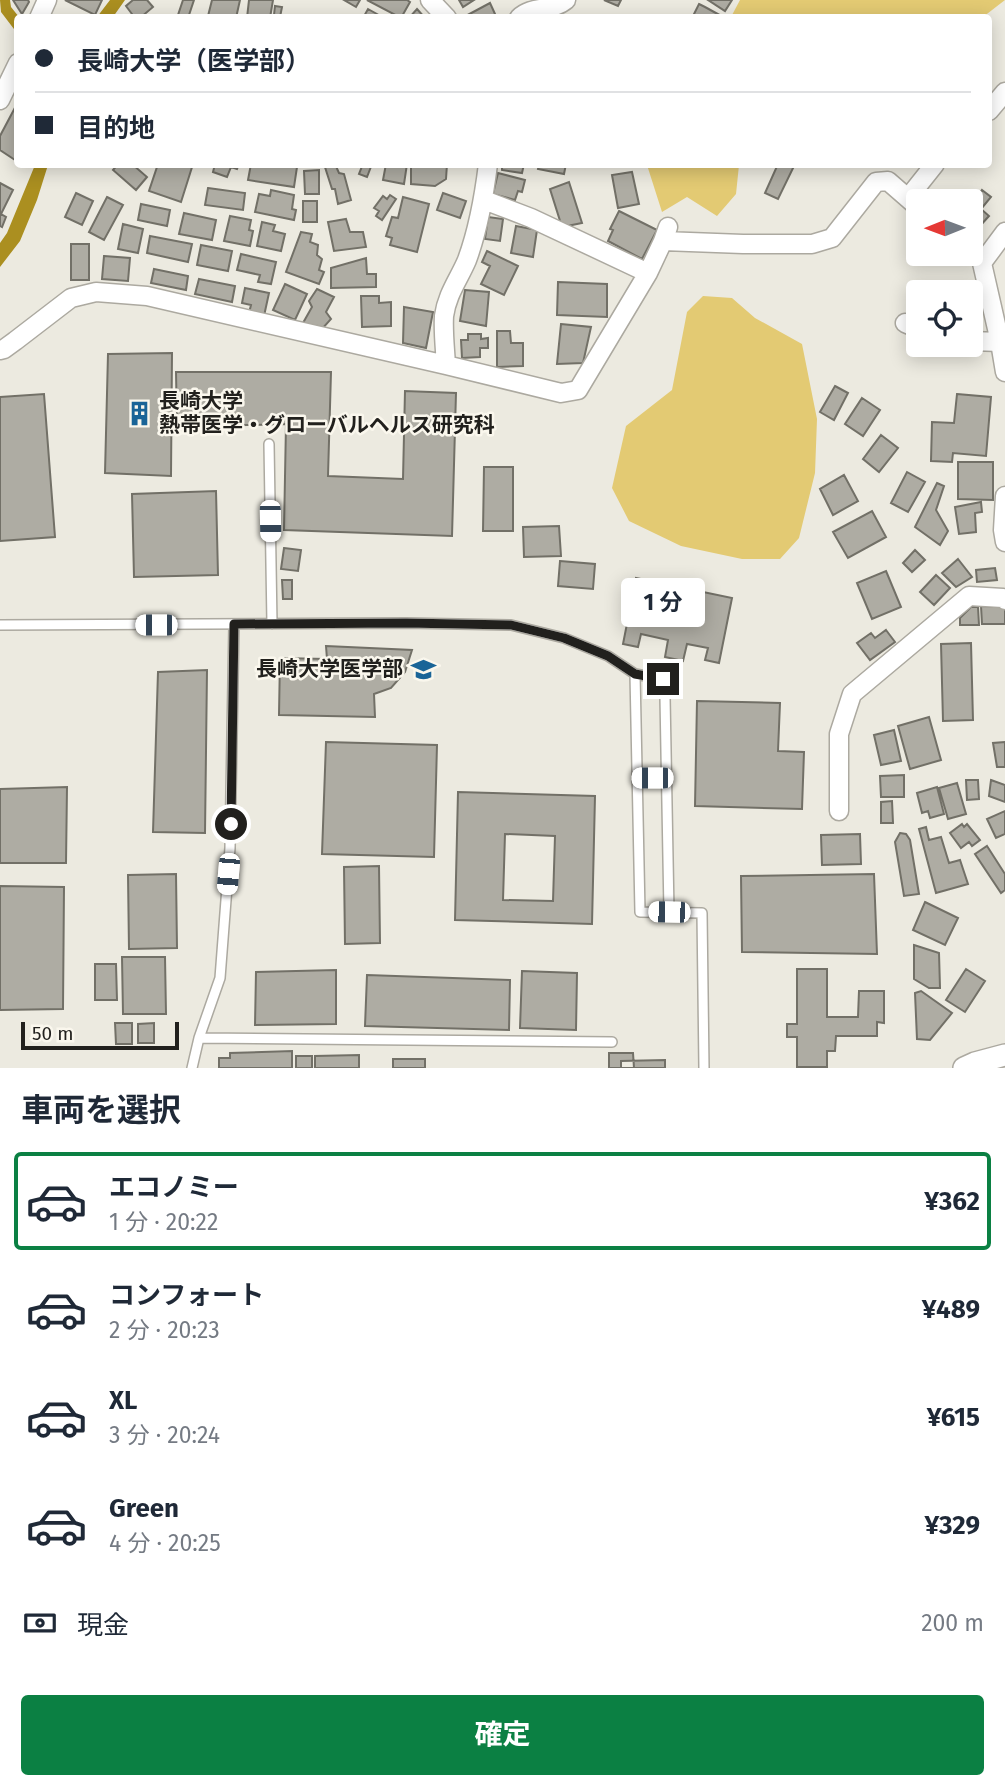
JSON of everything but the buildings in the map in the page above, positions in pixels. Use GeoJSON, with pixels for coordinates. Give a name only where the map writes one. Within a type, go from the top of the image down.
{"type":"FeatureCollection","features":[{"type":"Feature","properties":{"kind":"street"},"geometry":{"type":"LineString","coordinates":[[430,0],[443,14]]}},
{"type":"Feature","properties":{"kind":"street"},"geometry":{"type":"LineString","coordinates":[[523,14],[526,11],[560,5],[566,0]]}},
{"type":"Feature","properties":{"kind":"street"},"geometry":{"type":"LineString","coordinates":[[0,100],[14,71]]}},
{"type":"Feature","properties":{"kind":"street"},"geometry":{"type":"LineString","coordinates":[[992,107],[1005,92]]}},
{"type":"Feature","properties":{"kind":"street"},"geometry":{"type":"LineString","coordinates":[[446,365],[444,315],[450,291],[466,261],[484,200],[488,168]]}},
{"type":"Feature","properties":{"kind":"street"},"geometry":{"type":"LineString","coordinates":[[921,189],[933,168]]}},
{"type":"Feature","properties":{"kind":"street"},"geometry":{"type":"LineString","coordinates":[[0,350],[71,298],[96,292],[147,296],[561,393],[578,390],[648,273],[666,234],[812,244],[832,238],[876,182],[888,181],[906,197]]}},
{"type":"Feature","properties":{"kind":"street"},"geometry":{"type":"LineString","coordinates":[[484,200],[531,218],[648,273]]}},
{"type":"Feature","properties":{"kind":"street"},"geometry":{"type":"LineString","coordinates":[[984,251],[1005,232]]}},
{"type":"Feature","properties":{"kind":"street"},"geometry":{"type":"LineString","coordinates":[[978,266],[1000,342],[1005,372]]}},
{"type":"Feature","properties":{"kind":"street"},"geometry":{"type":"LineString","coordinates":[[983,341],[1000,342]]}},
{"type":"Feature","properties":{"kind":"street"},"geometry":{"type":"LineString","coordinates":[[1005,496],[1005,542]]}},
{"type":"Feature","properties":{"kind":"street"},"geometry":{"type":"LineString","coordinates":[[839,811],[839,734],[852,694],[969,596],[1005,600]]}},
{"type":"Feature","properties":{"kind":"street"},"geometry":{"type":"LineString","coordinates":[[964,1068],[1005,1055]]}},
{"type":"Feature","properties":{"kind":"lane"},"geometry":{"type":"LineString","coordinates":[[269,444],[272,624]]}},
{"type":"Feature","properties":{"kind":"lane"},"geometry":{"type":"LineString","coordinates":[[192,1068],[199,1038],[220,978],[230,848],[234,624]]}},
{"type":"Feature","properties":{"kind":"lane"},"geometry":{"type":"LineString","coordinates":[[0,625],[511,625],[564,638],[608,656],[635,674],[663,679],[666,697],[669,912]]}},
{"type":"Feature","properties":{"kind":"lane"},"geometry":{"type":"LineString","coordinates":[[635,674],[640,912],[702,913],[704,1068]]}},
{"type":"Feature","properties":{"kind":"lane"},"geometry":{"type":"LineString","coordinates":[[637,778],[667,778]]}},
{"type":"Feature","properties":{"kind":"lane"},"geometry":{"type":"LineString","coordinates":[[199,1038],[612,1042]]}},
{"type":"Feature","properties":{"kind":"shaded area"},"geometry":{"type":"Polygon","coordinates":[[[0,0],[10,0],[17,14],[14,14],[14,29],[1,12],[0,0]]]}},
{"type":"Feature","properties":{"kind":"shaded area"},"geometry":{"type":"Polygon","coordinates":[[[110,0],[125,0],[115,14],[99,14],[110,0]]]}},
{"type":"Feature","properties":{"kind":"shaded area"},"geometry":{"type":"Polygon","coordinates":[[[740,0],[1005,0],[987,14],[733,14],[740,0]]]}},
{"type":"Feature","properties":{"kind":"shaded area"},"geometry":{"type":"Polygon","coordinates":[[[34,168],[47,168],[20,241],[0,267],[0,243],[7,233],[34,168]]]}},
{"type":"Feature","properties":{"kind":"shaded area"},"geometry":{"type":"Polygon","coordinates":[[[648,168],[739,168],[736,194],[717,216],[687,197],[662,212],[648,168]]]}},
{"type":"Feature","properties":{"kind":"shaded area"},"geometry":{"type":"Polygon","coordinates":[[[703,296],[732,298],[755,318],[802,344],[817,419],[815,473],[799,538],[780,559],[742,559],[681,546],[629,521],[612,488],[626,426],[672,390],[687,312],[703,296]]]}},
{"type":"Feature","properties":{"kind":"place","name":"長崎大学 熱帯医学・グローバルヘルス研究科"},"geometry":{"type":"Point","coordinates":[139,413]}},
{"type":"Feature","properties":{"kind":"place","name":"長崎大学医学部"},"geometry":{"type":"Point","coordinates":[423,669]}},
{"type":"Feature","properties":{"kind":"route"},"geometry":{"type":"LineString","coordinates":[[231,824],[234,624],[511,625],[564,638],[608,656],[635,674],[663,679]]}}]}
